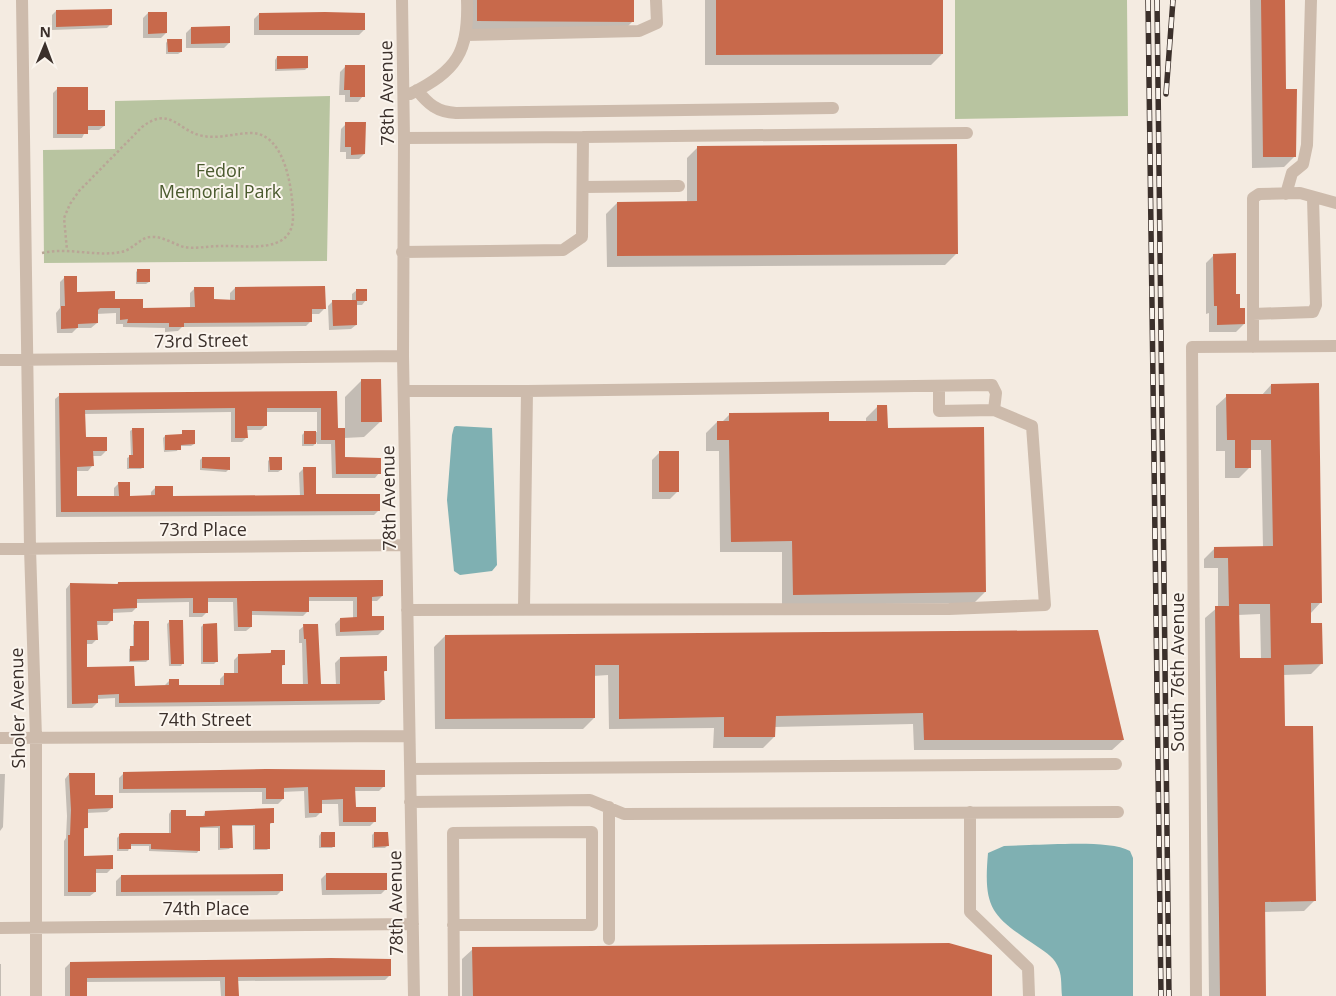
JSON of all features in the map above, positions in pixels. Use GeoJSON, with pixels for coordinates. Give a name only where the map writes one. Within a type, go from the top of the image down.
{"type":"FeatureCollection","features":[{"type":"Feature","properties":{"kind":"street","name":"Sholer Avenue"},"geometry":{"type":"LineString","coordinates":[[22,0],[30,548],[36,738],[36,996]]}},
{"type":"Feature","properties":{"kind":"street","name":"78th Avenue"},"geometry":{"type":"LineString","coordinates":[[402,0],[404,97],[403,356],[414,996]]}},
{"type":"Feature","properties":{"kind":"street"},"geometry":{"type":"LineString","coordinates":[[404,97],[434,82],[455,62],[467,34],[467,0]]}},
{"type":"Feature","properties":{"kind":"street"},"geometry":{"type":"LineString","coordinates":[[467,34],[640,31],[656,22],[656,0]]}},
{"type":"Feature","properties":{"kind":"street"},"geometry":{"type":"LineString","coordinates":[[1286,194],[1292,173],[1303,164],[1308,145],[1311,0]]}},
{"type":"Feature","properties":{"kind":"street"},"geometry":{"type":"LineString","coordinates":[[417,90],[432,106],[449,113],[833,108]]}},
{"type":"Feature","properties":{"kind":"street"},"geometry":{"type":"LineString","coordinates":[[404,138],[967,134]]}},
{"type":"Feature","properties":{"kind":"street"},"geometry":{"type":"LineString","coordinates":[[402,252],[563,250],[582,237],[583,137]]}},
{"type":"Feature","properties":{"kind":"street"},"geometry":{"type":"LineString","coordinates":[[582,188],[679,186]]}},
{"type":"Feature","properties":{"kind":"street"},"geometry":{"type":"LineString","coordinates":[[1336,203],[1300,193],[1259,194],[1253,198],[1253,347],[1336,346]]}},
{"type":"Feature","properties":{"kind":"street"},"geometry":{"type":"LineString","coordinates":[[1253,314],[1313,312],[1316,305],[1313,198]]}},
{"type":"Feature","properties":{"kind":"street","name":"South 76th Avenue"},"geometry":{"type":"LineString","coordinates":[[1196,996],[1192,347],[1253,347]]}},
{"type":"Feature","properties":{"kind":"street","name":"73rd Street"},"geometry":{"type":"LineString","coordinates":[[0,360],[403,356]]}},
{"type":"Feature","properties":{"kind":"street"},"geometry":{"type":"LineString","coordinates":[[404,391],[992,385],[996,394],[994,410]]}},
{"type":"Feature","properties":{"kind":"street"},"geometry":{"type":"LineString","coordinates":[[407,610],[524,608],[949,609],[1045,605],[1032,426],[994,410],[939,410],[939,386]]}},
{"type":"Feature","properties":{"kind":"street"},"geometry":{"type":"LineString","coordinates":[[524,608],[527,391]]}},
{"type":"Feature","properties":{"kind":"street","name":"73rd Place"},"geometry":{"type":"LineString","coordinates":[[0,549],[406,546]]}},
{"type":"Feature","properties":{"kind":"street","name":"74th Street"},"geometry":{"type":"LineString","coordinates":[[0,738],[409,736]]}},
{"type":"Feature","properties":{"kind":"street"},"geometry":{"type":"LineString","coordinates":[[410,769],[1116,764]]}},
{"type":"Feature","properties":{"kind":"street"},"geometry":{"type":"LineString","coordinates":[[410,802],[590,800],[624,814],[1118,812]]}},
{"type":"Feature","properties":{"kind":"street"},"geometry":{"type":"LineString","coordinates":[[609,808],[609,939]]}},
{"type":"Feature","properties":{"kind":"street"},"geometry":{"type":"LineString","coordinates":[[970,812],[970,912],[1028,968],[1028,996]]}},
{"type":"Feature","properties":{"kind":"street"},"geometry":{"type":"LineString","coordinates":[[453,925],[592,924],[592,832],[453,833],[453,925],[454,996]]}},
{"type":"Feature","properties":{"kind":"street","name":"74th Place"},"geometry":{"type":"LineString","coordinates":[[0,928],[413,924]]}},
{"type":"Feature","properties":{"kind":"path"},"geometry":{"type":"LineString","coordinates":[[42,254],[67,250],[123,252],[150,236],[159,237],[183,247],[195,248],[221,246],[259,247],[274,244],[284,238],[291,230],[293,219],[284,161],[274,142],[259,134],[205,137],[175,121],[156,118],[151,120],[73,199],[64,218],[67,250]]}},
{"type":"Feature","properties":{"kind":"green space"},"geometry":{"type":"Polygon","coordinates":[[[955,0],[1127,0],[1128,116],[955,119],[955,0]]]}},
{"type":"Feature","properties":{"kind":"green space","name":"Fedor Memorial Park"},"geometry":{"type":"Polygon","coordinates":[[[330,96],[327,261],[44,263],[43,150],[115,149],[115,101],[330,96]]]}},
{"type":"Feature","properties":{"kind":"water"},"geometry":{"type":"Polygon","coordinates":[[[456,426],[492,428],[497,565],[492,571],[460,575],[454,571],[447,500],[452,435],[456,426]]]}},
{"type":"Feature","properties":{"kind":"water"},"geometry":{"type":"Polygon","coordinates":[[[1109,845],[1130,851],[1133,858],[1133,996],[1062,996],[1060,972],[1053,959],[1001,919],[989,900],[987,887],[988,853],[1004,846],[1109,845]]]}},
{"type":"Feature","properties":{"kind":"building"},"geometry":{"type":"Polygon","coordinates":[[[477,0],[634,0],[634,22],[477,21],[477,0]]]}},
{"type":"Feature","properties":{"kind":"building"},"geometry":{"type":"Polygon","coordinates":[[[716,0],[943,0],[943,54],[716,55],[716,0]]]}},
{"type":"Feature","properties":{"kind":"building"},"geometry":{"type":"Polygon","coordinates":[[[1261,0],[1285,0],[1286,89],[1297,89],[1296,157],[1263,157],[1261,0]]]}},
{"type":"Feature","properties":{"kind":"building"},"geometry":{"type":"Polygon","coordinates":[[[112,9],[112,25],[56,27],[56,10],[112,9]]]}},
{"type":"Feature","properties":{"kind":"building"},"geometry":{"type":"Polygon","coordinates":[[[148,12],[167,12],[167,33],[148,34],[148,12]]]}},
{"type":"Feature","properties":{"kind":"building"},"geometry":{"type":"Polygon","coordinates":[[[259,13],[365,13],[365,30],[259,30],[259,13]]]}},
{"type":"Feature","properties":{"kind":"building"},"geometry":{"type":"Polygon","coordinates":[[[230,26],[230,43],[191,44],[191,27],[230,26]]]}},
{"type":"Feature","properties":{"kind":"building"},"geometry":{"type":"Polygon","coordinates":[[[167,39],[182,39],[182,52],[168,52],[167,39]]]}},
{"type":"Feature","properties":{"kind":"building"},"geometry":{"type":"Polygon","coordinates":[[[277,56],[308,56],[308,68],[277,69],[277,56]]]}},
{"type":"Feature","properties":{"kind":"building"},"geometry":{"type":"Polygon","coordinates":[[[345,65],[365,65],[365,97],[350,97],[350,90],[344,90],[345,65]]]}},
{"type":"Feature","properties":{"kind":"building"},"geometry":{"type":"Polygon","coordinates":[[[57,87],[88,87],[88,110],[105,110],[105,126],[88,126],[88,134],[57,134],[57,87]]]}},
{"type":"Feature","properties":{"kind":"building"},"geometry":{"type":"Polygon","coordinates":[[[345,122],[366,122],[365,154],[351,155],[351,147],[345,147],[345,122]]]}},
{"type":"Feature","properties":{"kind":"building"},"geometry":{"type":"Polygon","coordinates":[[[957,144],[958,254],[617,256],[617,202],[697,201],[697,146],[957,144]]]}},
{"type":"Feature","properties":{"kind":"building"},"geometry":{"type":"Polygon","coordinates":[[[1236,253],[1236,294],[1240,294],[1240,308],[1245,308],[1245,324],[1217,325],[1217,306],[1214,306],[1213,254],[1236,253]]]}},
{"type":"Feature","properties":{"kind":"building"},"geometry":{"type":"Polygon","coordinates":[[[137,269],[150,269],[150,282],[137,282],[137,269]]]}},
{"type":"Feature","properties":{"kind":"building"},"geometry":{"type":"Polygon","coordinates":[[[64,276],[77,276],[77,292],[115,291],[115,299],[143,299],[143,308],[195,307],[194,287],[214,287],[214,299],[235,300],[235,287],[325,286],[326,309],[312,309],[312,322],[184,323],[184,327],[169,327],[169,323],[127,323],[128,319],[120,320],[120,308],[100,308],[98,310],[98,323],[78,324],[78,328],[61,329],[61,306],[65,306],[64,276]]]}},
{"type":"Feature","properties":{"kind":"building"},"geometry":{"type":"Polygon","coordinates":[[[356,289],[367,289],[367,301],[357,301],[357,325],[333,326],[332,300],[356,300],[356,289]]]}},
{"type":"Feature","properties":{"kind":"building"},"geometry":{"type":"Polygon","coordinates":[[[361,379],[381,379],[382,422],[361,422],[361,379]]]}},
{"type":"Feature","properties":{"kind":"building"},"geometry":{"type":"Polygon","coordinates":[[[1319,383],[1322,603],[1311,603],[1311,623],[1322,623],[1323,664],[1284,665],[1285,726],[1313,726],[1316,901],[1265,902],[1266,996],[1220,996],[1215,606],[1229,606],[1228,558],[1214,558],[1214,547],[1273,546],[1271,440],[1251,440],[1251,468],[1235,468],[1235,440],[1227,440],[1226,394],[1271,394],[1271,384],[1319,383]],[[1239,604],[1240,658],[1271,658],[1270,604],[1239,604]]]}},
{"type":"Feature","properties":{"kind":"building"},"geometry":{"type":"Polygon","coordinates":[[[337,391],[338,428],[345,428],[345,457],[381,458],[381,474],[336,474],[335,440],[321,440],[321,408],[267,408],[267,426],[247,426],[248,438],[235,438],[235,408],[85,410],[86,437],[107,437],[107,451],[93,451],[94,466],[77,467],[77,496],[119,496],[118,482],[130,482],[130,496],[155,495],[155,486],[173,486],[173,496],[304,495],[303,467],[316,467],[316,494],[380,494],[380,511],[61,512],[59,393],[337,391]]]}},
{"type":"Feature","properties":{"kind":"building"},"geometry":{"type":"Polygon","coordinates":[[[877,405],[887,405],[888,428],[984,427],[986,592],[793,595],[792,541],[731,542],[729,440],[717,440],[717,421],[729,421],[729,413],[829,412],[829,421],[877,421],[877,405]]]}},
{"type":"Feature","properties":{"kind":"building"},"geometry":{"type":"Polygon","coordinates":[[[132,428],[144,428],[144,468],[129,468],[129,455],[133,455],[132,428]]]}},
{"type":"Feature","properties":{"kind":"building"},"geometry":{"type":"Polygon","coordinates":[[[182,430],[195,430],[195,444],[181,445],[181,450],[165,450],[165,435],[182,434],[182,430]]]}},
{"type":"Feature","properties":{"kind":"building"},"geometry":{"type":"Polygon","coordinates":[[[304,431],[316,431],[316,444],[304,444],[304,431]]]}},
{"type":"Feature","properties":{"kind":"building"},"geometry":{"type":"Polygon","coordinates":[[[659,451],[679,451],[679,492],[659,492],[659,451]]]}},
{"type":"Feature","properties":{"kind":"building"},"geometry":{"type":"Polygon","coordinates":[[[202,457],[230,457],[230,470],[202,468],[202,457]]]}},
{"type":"Feature","properties":{"kind":"building"},"geometry":{"type":"Polygon","coordinates":[[[269,457],[282,457],[282,470],[270,470],[269,457]]]}},
{"type":"Feature","properties":{"kind":"building"},"geometry":{"type":"Polygon","coordinates":[[[383,580],[383,596],[372,597],[372,616],[384,616],[384,630],[340,632],[340,618],[357,617],[357,597],[309,597],[309,612],[252,611],[252,627],[238,627],[237,598],[208,598],[208,613],[193,613],[193,598],[137,599],[137,608],[113,609],[113,621],[97,621],[98,640],[87,640],[87,667],[134,666],[135,686],[169,685],[169,679],[179,679],[179,685],[224,685],[224,673],[238,673],[238,654],[271,653],[271,650],[285,650],[285,665],[282,665],[282,684],[308,684],[306,639],[304,639],[303,624],[318,624],[321,684],[340,684],[340,657],[387,656],[387,671],[384,671],[385,700],[119,703],[119,694],[98,695],[98,703],[72,704],[70,583],[383,580]]]}},
{"type":"Feature","properties":{"kind":"building"},"geometry":{"type":"Polygon","coordinates":[[[169,620],[183,620],[184,664],[171,664],[169,620]]]}},
{"type":"Feature","properties":{"kind":"building"},"geometry":{"type":"Polygon","coordinates":[[[134,621],[149,621],[149,660],[130,661],[130,646],[134,646],[134,621]]]}},
{"type":"Feature","properties":{"kind":"building"},"geometry":{"type":"Polygon","coordinates":[[[217,623],[218,662],[203,662],[203,624],[217,623]]]}},
{"type":"Feature","properties":{"kind":"building"},"geometry":{"type":"Polygon","coordinates":[[[1098,630],[1124,740],[924,740],[923,713],[776,716],[775,737],[724,737],[724,717],[619,719],[619,665],[595,665],[595,718],[445,719],[445,635],[1098,630]]]}},
{"type":"Feature","properties":{"kind":"building"},"geometry":{"type":"Polygon","coordinates":[[[266,769],[385,770],[385,787],[355,787],[356,807],[376,807],[376,822],[343,822],[343,799],[322,800],[322,813],[309,813],[308,787],[284,788],[284,799],[266,799],[266,788],[123,789],[123,772],[266,769]]]}},
{"type":"Feature","properties":{"kind":"building"},"geometry":{"type":"Polygon","coordinates":[[[69,773],[95,773],[95,795],[113,795],[113,808],[88,809],[88,828],[84,828],[84,856],[113,855],[113,869],[96,869],[96,892],[68,892],[68,835],[70,835],[71,810],[69,773]]]}},
{"type":"Feature","properties":{"kind":"building"},"geometry":{"type":"Polygon","coordinates":[[[274,808],[274,823],[270,823],[270,849],[255,849],[255,825],[232,825],[233,848],[220,848],[220,826],[200,827],[200,851],[151,849],[151,844],[131,844],[131,849],[119,849],[119,834],[121,833],[171,833],[171,810],[186,810],[186,816],[205,816],[205,811],[274,808]]]}},
{"type":"Feature","properties":{"kind":"building"},"geometry":{"type":"Polygon","coordinates":[[[321,832],[335,832],[335,847],[321,847],[321,832]]]}},
{"type":"Feature","properties":{"kind":"building"},"geometry":{"type":"Polygon","coordinates":[[[374,832],[388,832],[389,846],[374,847],[374,832]]]}},
{"type":"Feature","properties":{"kind":"building"},"geometry":{"type":"Polygon","coordinates":[[[326,873],[387,873],[387,890],[326,890],[326,873]]]}},
{"type":"Feature","properties":{"kind":"building"},"geometry":{"type":"Polygon","coordinates":[[[283,874],[283,891],[121,892],[121,875],[283,874]]]}},
{"type":"Feature","properties":{"kind":"building"},"geometry":{"type":"Polygon","coordinates":[[[949,943],[992,955],[992,996],[473,996],[472,947],[949,943]]]}},
{"type":"Feature","properties":{"kind":"building"},"geometry":{"type":"Polygon","coordinates":[[[331,958],[391,959],[391,976],[238,977],[239,996],[225,996],[225,977],[87,978],[87,996],[70,996],[70,962],[331,958]]]}},
{"type":"Feature","properties":{"kind":"railway"},"geometry":{"type":"LineString","coordinates":[[1148,0],[1161,996]]}},
{"type":"Feature","properties":{"kind":"railway"},"geometry":{"type":"LineString","coordinates":[[1157,0],[1169,996]]}},
{"type":"Feature","properties":{"kind":"railway"},"geometry":{"type":"LineString","coordinates":[[1166,94],[1173,0]]}}]}
